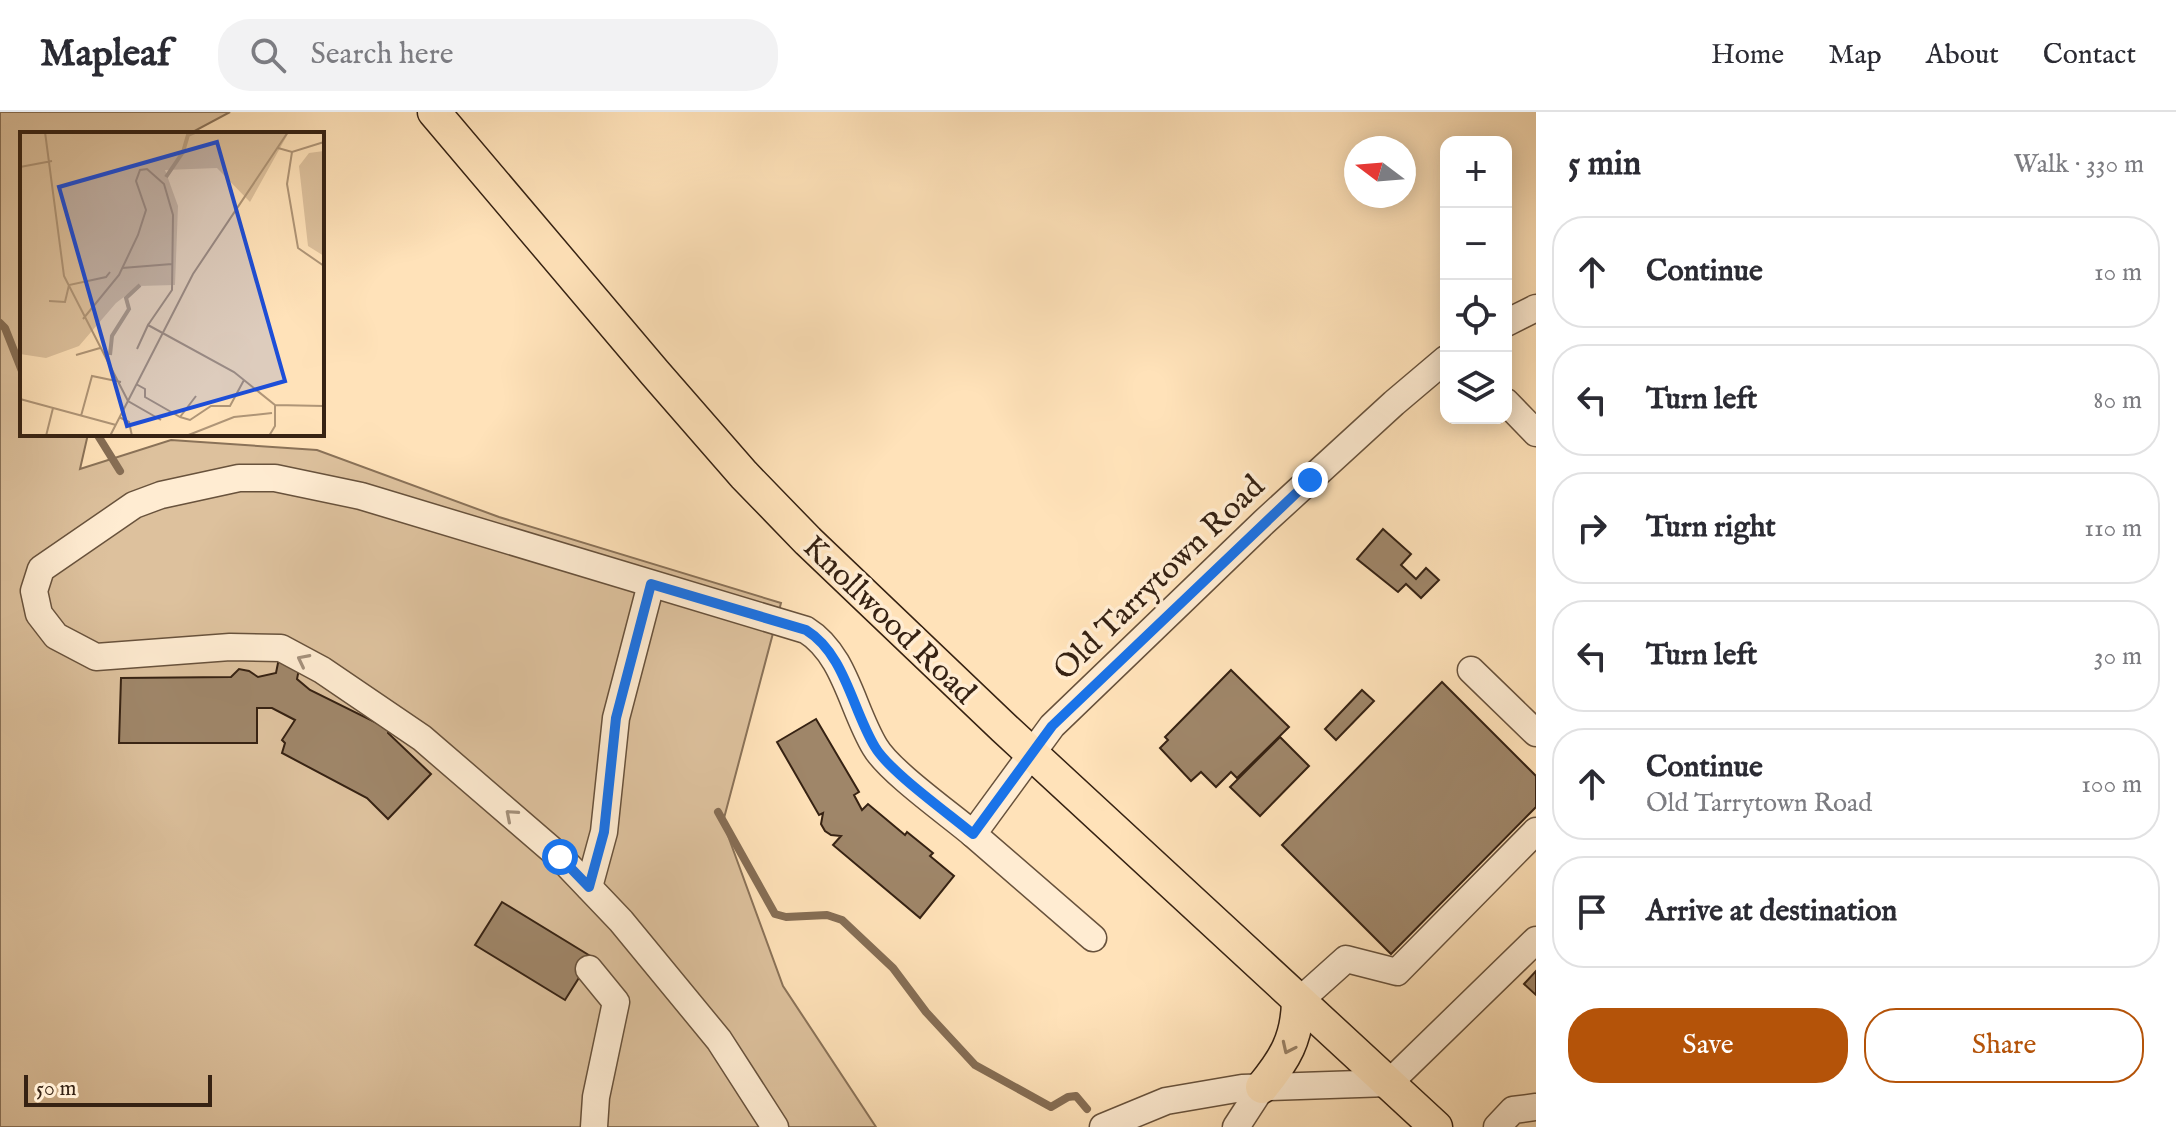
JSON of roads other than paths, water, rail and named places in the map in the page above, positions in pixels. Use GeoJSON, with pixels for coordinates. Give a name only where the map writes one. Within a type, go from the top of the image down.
{"type":"FeatureCollection","features":[{"type":"Feature","properties":{"kind":"main road","name":"Knollwood Road"},"geometry":{"type":"LineString","coordinates":[[434,112],[744,475],[875,606],[1030,753],[1436,1127]]}},
{"type":"Feature","properties":{"kind":"main road"},"geometry":{"type":"LineString","coordinates":[[1262,1087],[1276,1071],[1292,1041],[1297,1026],[1298,1002]]}},
{"type":"Feature","properties":{"kind":"street"},"geometry":{"type":"LineString","coordinates":[[1512,320],[1536,308]]}},
{"type":"Feature","properties":{"kind":"street","name":"Old Tarrytown Road"},"geometry":{"type":"LineString","coordinates":[[973,834],[1052,726],[1264,522],[1440,364]]}},
{"type":"Feature","properties":{"kind":"street"},"geometry":{"type":"LineString","coordinates":[[1512,408],[1536,433]]}},
{"type":"Feature","properties":{"kind":"street"},"geometry":{"type":"LineString","coordinates":[[775,1127],[719,1040],[621,921],[560,857],[422,738],[322,670],[281,648],[230,647],[96,657],[56,636],[39,614],[34,591],[41,569],[134,505],[161,495],[239,478],[275,478],[361,496],[806,630],[830,652],[875,747],[888,762],[1093,938]]}},
{"type":"Feature","properties":{"kind":"street"},"geometry":{"type":"LineString","coordinates":[[589,887],[604,832],[616,718],[651,584]]}},
{"type":"Feature","properties":{"kind":"street"},"geometry":{"type":"LineString","coordinates":[[1471,670],[1536,733]]}},
{"type":"Feature","properties":{"kind":"street"},"geometry":{"type":"LineString","coordinates":[[1298,1002],[1346,959],[1397,972],[1536,831]]}},
{"type":"Feature","properties":{"kind":"street"},"geometry":{"type":"LineString","coordinates":[[1103,1127],[1166,1101],[1242,1088],[1389,1083],[1536,940]]}},
{"type":"Feature","properties":{"kind":"street"},"geometry":{"type":"LineString","coordinates":[[589,969],[616,1002],[596,1097],[594,1127]]}},
{"type":"Feature","properties":{"kind":"street"},"geometry":{"type":"LineString","coordinates":[[1236,1127],[1262,1087]]}},
{"type":"Feature","properties":{"kind":"street"},"geometry":{"type":"LineString","coordinates":[[1497,1127],[1513,1110],[1536,1107]]}},
{"type":"Feature","properties":{"kind":"waterway"},"geometry":{"type":"LineString","coordinates":[[0,323],[5,328],[20,366]]}},
{"type":"Feature","properties":{"kind":"waterway"},"geometry":{"type":"LineString","coordinates":[[98,436],[120,471]]}},
{"type":"Feature","properties":{"kind":"waterway"},"geometry":{"type":"LineString","coordinates":[[718,812],[775,914],[786,917],[827,915],[842,920],[893,968],[926,1012],[975,1065],[1051,1107],[1076,1096],[1087,1109]]}}]}
